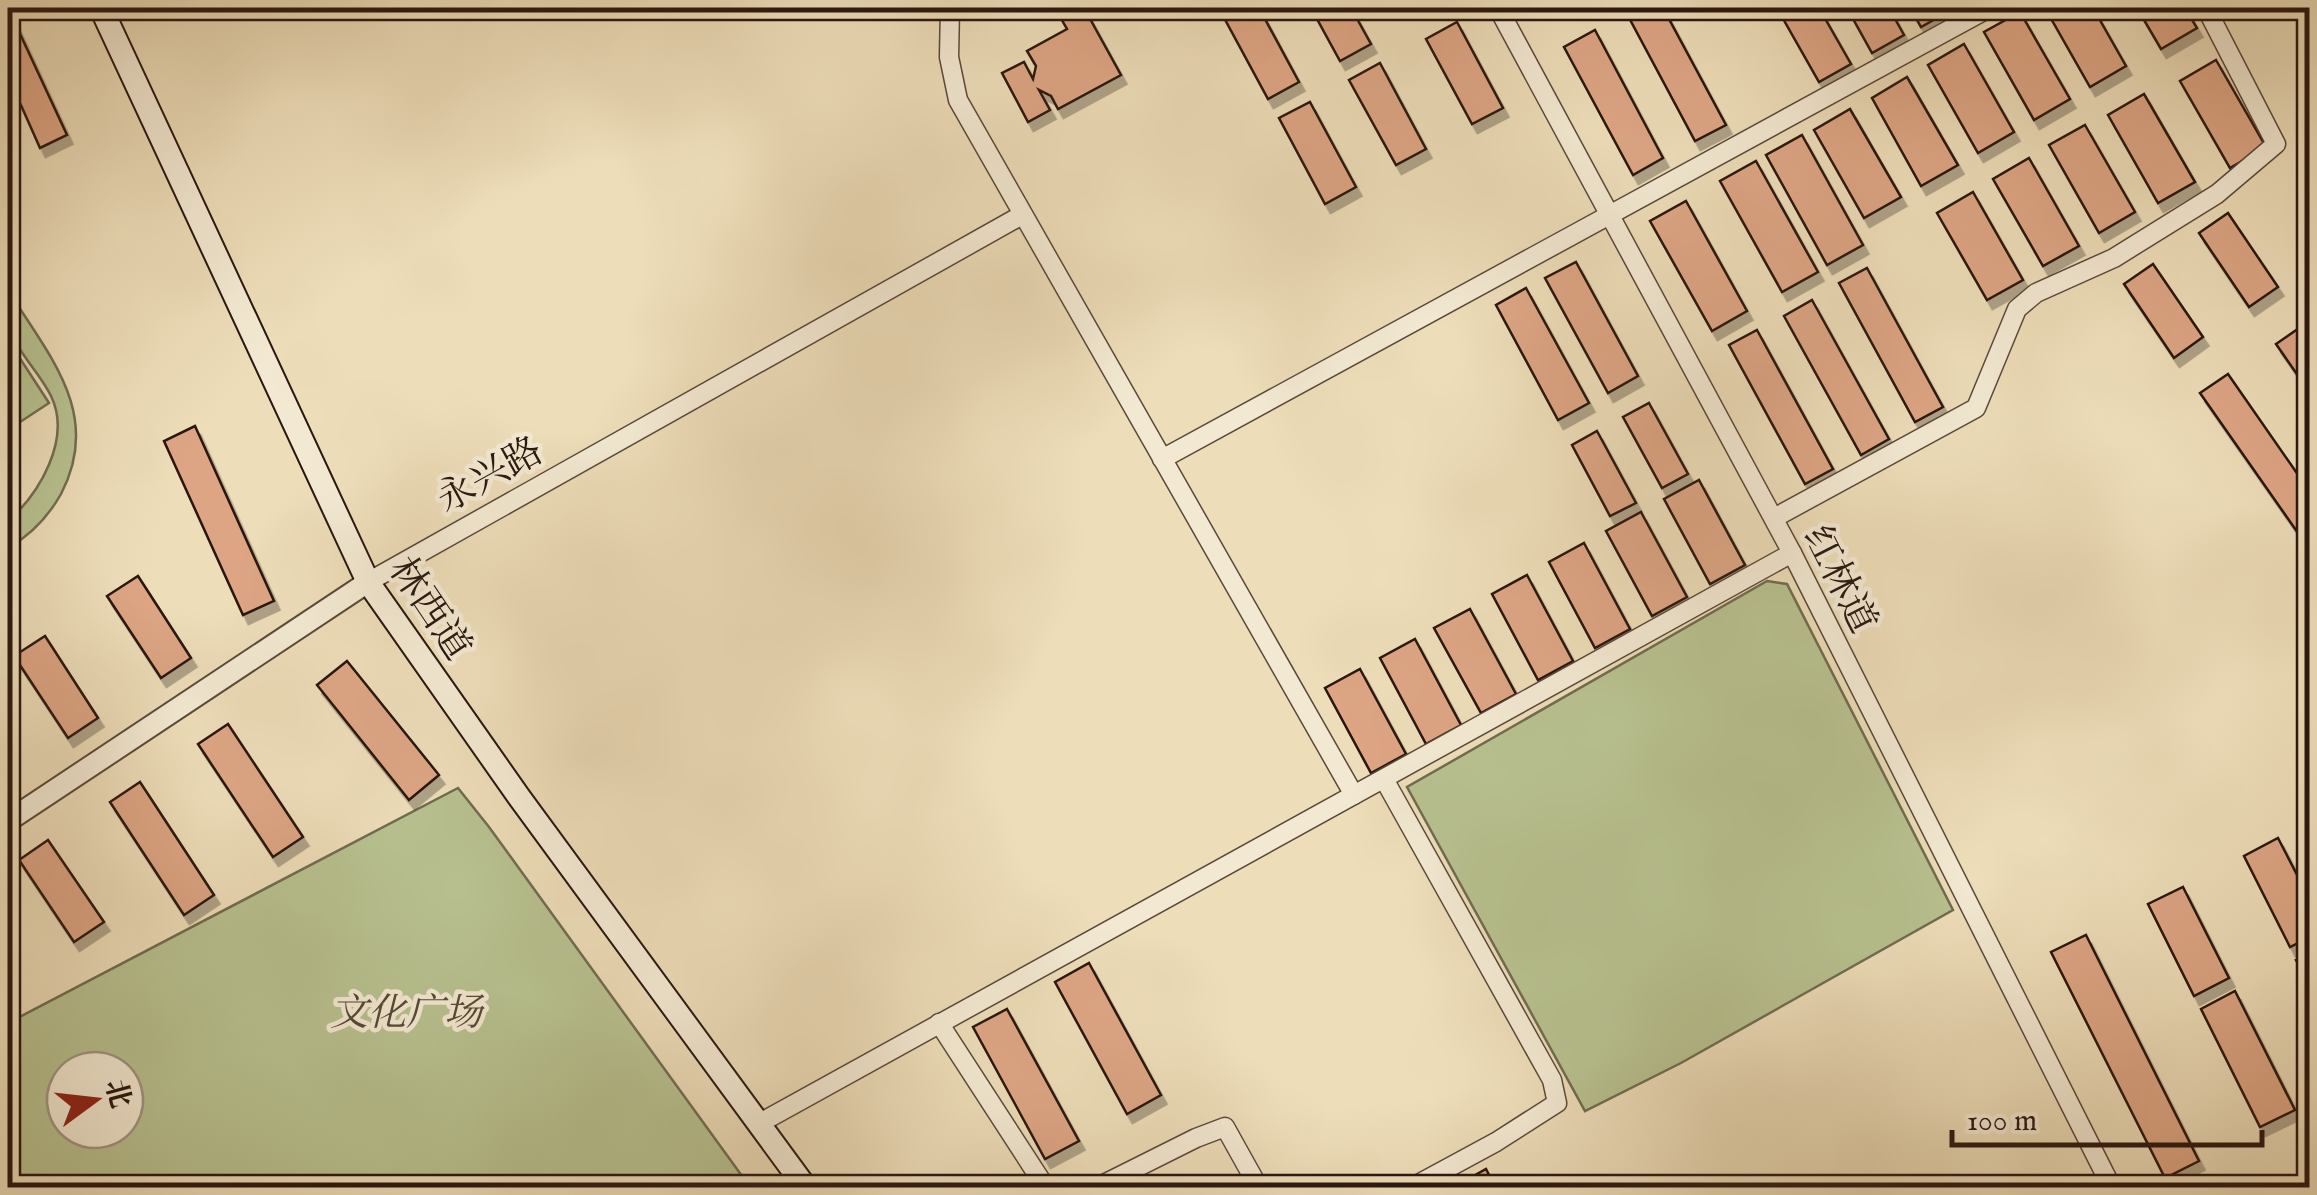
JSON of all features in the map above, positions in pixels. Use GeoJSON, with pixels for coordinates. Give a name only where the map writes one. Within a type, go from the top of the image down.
{"type":"FeatureCollection","features":[{"type":"Feature","properties":{"kind":"main road","name":"林西道"},"geometry":{"type":"LineString","coordinates":[[101,8],[368,582],[508,782],[806,1188]]}},
{"type":"Feature","properties":{"kind":"street"},"geometry":{"type":"LineString","coordinates":[[950,8],[948,56],[958,100],[1354,795]]}},
{"type":"Feature","properties":{"kind":"street","name":"红林道"},"geometry":{"type":"LineString","coordinates":[[1498,8],[1774,518],[2112,1188]]}},
{"type":"Feature","properties":{"kind":"street"},"geometry":{"type":"LineString","coordinates":[[1774,518],[1976,408],[2017,310],[2036,293],[2114,258],[2217,194],[2276,144],[2206,8]]}},
{"type":"Feature","properties":{"kind":"street"},"geometry":{"type":"LineString","coordinates":[[1162,459],[1982,9]]}},
{"type":"Feature","properties":{"kind":"street","name":"永兴路"},"geometry":{"type":"LineString","coordinates":[[8,820],[368,582],[1022,215]]}},
{"type":"Feature","properties":{"kind":"street"},"geometry":{"type":"LineString","coordinates":[[758,1124],[1792,553]]}},
{"type":"Feature","properties":{"kind":"street"},"geometry":{"type":"LineString","coordinates":[[1384,779],[1552,1080],[1557,1103],[1496,1142],[1411,1188]]}},
{"type":"Feature","properties":{"kind":"street"},"geometry":{"type":"LineString","coordinates":[[939,1023],[1046,1188]]}},
{"type":"Feature","properties":{"kind":"street"},"geometry":{"type":"LineString","coordinates":[[1096,1188],[1224,1126],[1259,1188]]}},
{"type":"Feature","properties":{"kind":"green space"},"geometry":{"type":"Polygon","coordinates":[[[8,290],[66,387],[76,438],[72,465],[61,494],[45,518],[8,548],[8,521],[41,481],[58,430],[51,396],[9,329],[8,290]]]}},
{"type":"Feature","properties":{"kind":"green space"},"geometry":{"type":"Polygon","coordinates":[[[8,340],[49,403],[8,430],[8,340]]]}},
{"type":"Feature","properties":{"kind":"green space"},"geometry":{"type":"Polygon","coordinates":[[[1767,581],[1787,584],[1953,910],[1681,1063],[1585,1111],[1407,787],[1767,581]]]}},
{"type":"Feature","properties":{"kind":"green space","name":"文化广场"},"geometry":{"type":"Polygon","coordinates":[[[458,788],[750,1187],[8,1187],[8,1023],[458,788]]]}},
{"type":"Feature","properties":{"kind":"building"},"geometry":{"type":"Polygon","coordinates":[[[8,8],[67,135],[40,148],[8,76],[8,8]]]}},
{"type":"Feature","properties":{"kind":"building"},"geometry":{"type":"Polygon","coordinates":[[[1055,8],[1084,8],[1121,75],[1058,109],[1051,96],[1039,90],[1050,110],[1028,122],[1002,73],[1024,62],[1033,79],[1036,66],[1027,51],[1067,29],[1055,8]]]}},
{"type":"Feature","properties":{"kind":"building"},"geometry":{"type":"Polygon","coordinates":[[[1234,8],[1259,8],[1299,82],[1268,99],[1222,14],[1234,8]]]}},
{"type":"Feature","properties":{"kind":"building"},"geometry":{"type":"Polygon","coordinates":[[[1311,8],[1351,8],[1371,44],[1340,61],[1311,8]]]}},
{"type":"Feature","properties":{"kind":"building"},"geometry":{"type":"Polygon","coordinates":[[[1639,8],[1663,8],[1726,125],[1695,141],[1627,14],[1639,8]]]}},
{"type":"Feature","properties":{"kind":"building"},"geometry":{"type":"Polygon","coordinates":[[[1777,8],[1819,8],[1851,64],[1819,82],[1777,8]]]}},
{"type":"Feature","properties":{"kind":"building"},"geometry":{"type":"Polygon","coordinates":[[[1847,8],[1889,8],[1904,35],[1872,53],[1847,8]]]}},
{"type":"Feature","properties":{"kind":"building"},"geometry":{"type":"Polygon","coordinates":[[[1910,8],[1952,8],[1953,9],[1921,27],[1910,8]]]}},
{"type":"Feature","properties":{"kind":"building"},"geometry":{"type":"Polygon","coordinates":[[[2045,8],[2093,8],[2126,66],[2090,87],[2045,8]]]}},
{"type":"Feature","properties":{"kind":"building"},"geometry":{"type":"Polygon","coordinates":[[[2137,8],[2185,8],[2197,28],[2161,49],[2137,8]]]}},
{"type":"Feature","properties":{"kind":"building"},"geometry":{"type":"Polygon","coordinates":[[[2020,12],[2070,99],[2034,120],[1984,32],[2020,12]]]}},
{"type":"Feature","properties":{"kind":"building"},"geometry":{"type":"Polygon","coordinates":[[[1457,22],[1503,108],[1472,124],[1426,39],[1457,22]]]}},
{"type":"Feature","properties":{"kind":"building"},"geometry":{"type":"Polygon","coordinates":[[[1595,30],[1663,158],[1633,175],[1564,47],[1595,30]]]}},
{"type":"Feature","properties":{"kind":"building"},"geometry":{"type":"Polygon","coordinates":[[[1964,44],[2014,132],[1978,153],[1928,65],[1964,44]]]}},
{"type":"Feature","properties":{"kind":"building"},"geometry":{"type":"Polygon","coordinates":[[[2216,60],[2266,147],[2230,168],[2180,81],[2216,60]]]}},
{"type":"Feature","properties":{"kind":"building"},"geometry":{"type":"Polygon","coordinates":[[[1380,63],[1426,149],[1396,165],[1349,80],[1380,63]]]}},
{"type":"Feature","properties":{"kind":"building"},"geometry":{"type":"Polygon","coordinates":[[[1907,77],[1958,165],[1921,186],[1872,98],[1907,77]]]}},
{"type":"Feature","properties":{"kind":"building"},"geometry":{"type":"Polygon","coordinates":[[[2144,94],[2195,182],[2158,203],[2108,115],[2144,94]]]}},
{"type":"Feature","properties":{"kind":"building"},"geometry":{"type":"Polygon","coordinates":[[[1310,102],[1356,187],[1325,204],[1279,118],[1310,102]]]}},
{"type":"Feature","properties":{"kind":"building"},"geometry":{"type":"Polygon","coordinates":[[[1850,109],[1901,197],[1864,218],[1814,130],[1850,109]]]}},
{"type":"Feature","properties":{"kind":"building"},"geometry":{"type":"Polygon","coordinates":[[[2085,125],[2135,212],[2099,233],[2049,145],[2085,125]]]}},
{"type":"Feature","properties":{"kind":"building"},"geometry":{"type":"Polygon","coordinates":[[[1802,135],[1863,245],[1827,265],[1766,155],[1802,135]]]}},
{"type":"Feature","properties":{"kind":"building"},"geometry":{"type":"Polygon","coordinates":[[[2029,158],[2079,246],[2043,266],[1993,179],[2029,158]]]}},
{"type":"Feature","properties":{"kind":"building"},"geometry":{"type":"Polygon","coordinates":[[[1756,161],[1818,272],[1782,292],[1720,181],[1756,161]]]}},
{"type":"Feature","properties":{"kind":"building"},"geometry":{"type":"Polygon","coordinates":[[[1973,192],[2023,280],[1987,300],[1937,213],[1973,192]]]}},
{"type":"Feature","properties":{"kind":"building"},"geometry":{"type":"Polygon","coordinates":[[[1686,201],[1747,311],[1712,331],[1650,221],[1686,201]]]}},
{"type":"Feature","properties":{"kind":"building"},"geometry":{"type":"Polygon","coordinates":[[[2228,213],[2278,287],[2249,307],[2199,233],[2228,213]]]}},
{"type":"Feature","properties":{"kind":"building"},"geometry":{"type":"Polygon","coordinates":[[[1576,262],[1638,376],[1608,393],[1545,278],[1576,262]]]}},
{"type":"Feature","properties":{"kind":"building"},"geometry":{"type":"Polygon","coordinates":[[[2153,264],[2203,337],[2174,358],[2124,284],[2153,264]]]}},
{"type":"Feature","properties":{"kind":"building"},"geometry":{"type":"Polygon","coordinates":[[[1867,268],[1943,407],[1915,422],[1839,283],[1867,268]]]}},
{"type":"Feature","properties":{"kind":"building"},"geometry":{"type":"Polygon","coordinates":[[[1526,288],[1589,403],[1558,420],[1496,305],[1526,288]]]}},
{"type":"Feature","properties":{"kind":"building"},"geometry":{"type":"Polygon","coordinates":[[[1812,300],[1889,439],[1861,455],[1784,316],[1812,300]]]}},
{"type":"Feature","properties":{"kind":"building"},"geometry":{"type":"Polygon","coordinates":[[[2302,326],[2310,336],[2310,393],[2276,344],[2302,326]]]}},
{"type":"Feature","properties":{"kind":"building"},"geometry":{"type":"Polygon","coordinates":[[[1757,330],[1833,469],[1805,484],[1729,345],[1757,330]]]}},
{"type":"Feature","properties":{"kind":"building"},"geometry":{"type":"Polygon","coordinates":[[[2228,374],[2310,492],[2310,540],[2305,543],[2200,393],[2228,374]]]}},
{"type":"Feature","properties":{"kind":"building"},"geometry":{"type":"Polygon","coordinates":[[[1649,403],[1688,474],[1662,488],[1623,417],[1649,403]]]}},
{"type":"Feature","properties":{"kind":"building"},"geometry":{"type":"Polygon","coordinates":[[[195,426],[274,601],[243,615],[164,441],[195,426]]]}},
{"type":"Feature","properties":{"kind":"building"},"geometry":{"type":"Polygon","coordinates":[[[1597,431],[1636,503],[1610,516],[1572,445],[1597,431]]]}},
{"type":"Feature","properties":{"kind":"building"},"geometry":{"type":"Polygon","coordinates":[[[1699,480],[1745,565],[1710,584],[1664,499],[1699,480]]]}},
{"type":"Feature","properties":{"kind":"building"},"geometry":{"type":"Polygon","coordinates":[[[1641,512],[1687,597],[1652,616],[1606,531],[1641,512]]]}},
{"type":"Feature","properties":{"kind":"building"},"geometry":{"type":"Polygon","coordinates":[[[1584,543],[1630,629],[1595,648],[1549,562],[1584,543]]]}},
{"type":"Feature","properties":{"kind":"building"},"geometry":{"type":"Polygon","coordinates":[[[1527,575],[1573,661],[1538,680],[1492,594],[1527,575]]]}},
{"type":"Feature","properties":{"kind":"building"},"geometry":{"type":"Polygon","coordinates":[[[138,576],[191,658],[161,678],[107,596],[138,576]]]}},
{"type":"Feature","properties":{"kind":"building"},"geometry":{"type":"Polygon","coordinates":[[[1470,609],[1516,694],[1481,713],[1434,628],[1470,609]]]}},
{"type":"Feature","properties":{"kind":"building"},"geometry":{"type":"Polygon","coordinates":[[[45,636],[98,718],[68,738],[14,656],[45,636]]]}},
{"type":"Feature","properties":{"kind":"building"},"geometry":{"type":"Polygon","coordinates":[[[1415,639],[1461,725],[1426,744],[1380,658],[1415,639]]]}},
{"type":"Feature","properties":{"kind":"building"},"geometry":{"type":"Polygon","coordinates":[[[347,661],[439,775],[409,800],[317,685],[347,661]]]}},
{"type":"Feature","properties":{"kind":"building"},"geometry":{"type":"Polygon","coordinates":[[[1360,669],[1406,754],[1371,773],[1325,688],[1360,669]]]}},
{"type":"Feature","properties":{"kind":"building"},"geometry":{"type":"Polygon","coordinates":[[[228,724],[303,837],[273,857],[198,744],[228,724]]]}},
{"type":"Feature","properties":{"kind":"building"},"geometry":{"type":"Polygon","coordinates":[[[140,782],[214,895],[184,915],[110,802],[140,782]]]}},
{"type":"Feature","properties":{"kind":"building"},"geometry":{"type":"Polygon","coordinates":[[[2278,838],[2310,900],[2310,937],[2290,947],[2244,856],[2278,838]]]}},
{"type":"Feature","properties":{"kind":"building"},"geometry":{"type":"Polygon","coordinates":[[[48,840],[104,922],[74,942],[19,860],[48,840]]]}},
{"type":"Feature","properties":{"kind":"building"},"geometry":{"type":"Polygon","coordinates":[[[2183,887],[2229,978],[2194,996],[2148,904],[2183,887]]]}},
{"type":"Feature","properties":{"kind":"building"},"geometry":{"type":"Polygon","coordinates":[[[2086,935],[2199,1161],[2165,1178],[2051,952],[2086,935]]]}},
{"type":"Feature","properties":{"kind":"building"},"geometry":{"type":"Polygon","coordinates":[[[2310,954],[2310,986],[2296,960],[2310,954]]]}},
{"type":"Feature","properties":{"kind":"building"},"geometry":{"type":"Polygon","coordinates":[[[1089,963],[1161,1095],[1127,1114],[1055,982],[1089,963]]]}},
{"type":"Feature","properties":{"kind":"building"},"geometry":{"type":"Polygon","coordinates":[[[2235,991],[2295,1110],[2260,1127],[2201,1009],[2235,991]]]}},
{"type":"Feature","properties":{"kind":"building"},"geometry":{"type":"Polygon","coordinates":[[[1007,1009],[1079,1141],[1045,1159],[973,1027],[1007,1009]]]}},
{"type":"Feature","properties":{"kind":"building"},"geometry":{"type":"Polygon","coordinates":[[[1486,1169],[1496,1188],[1452,1188],[1486,1169]]]}}]}
